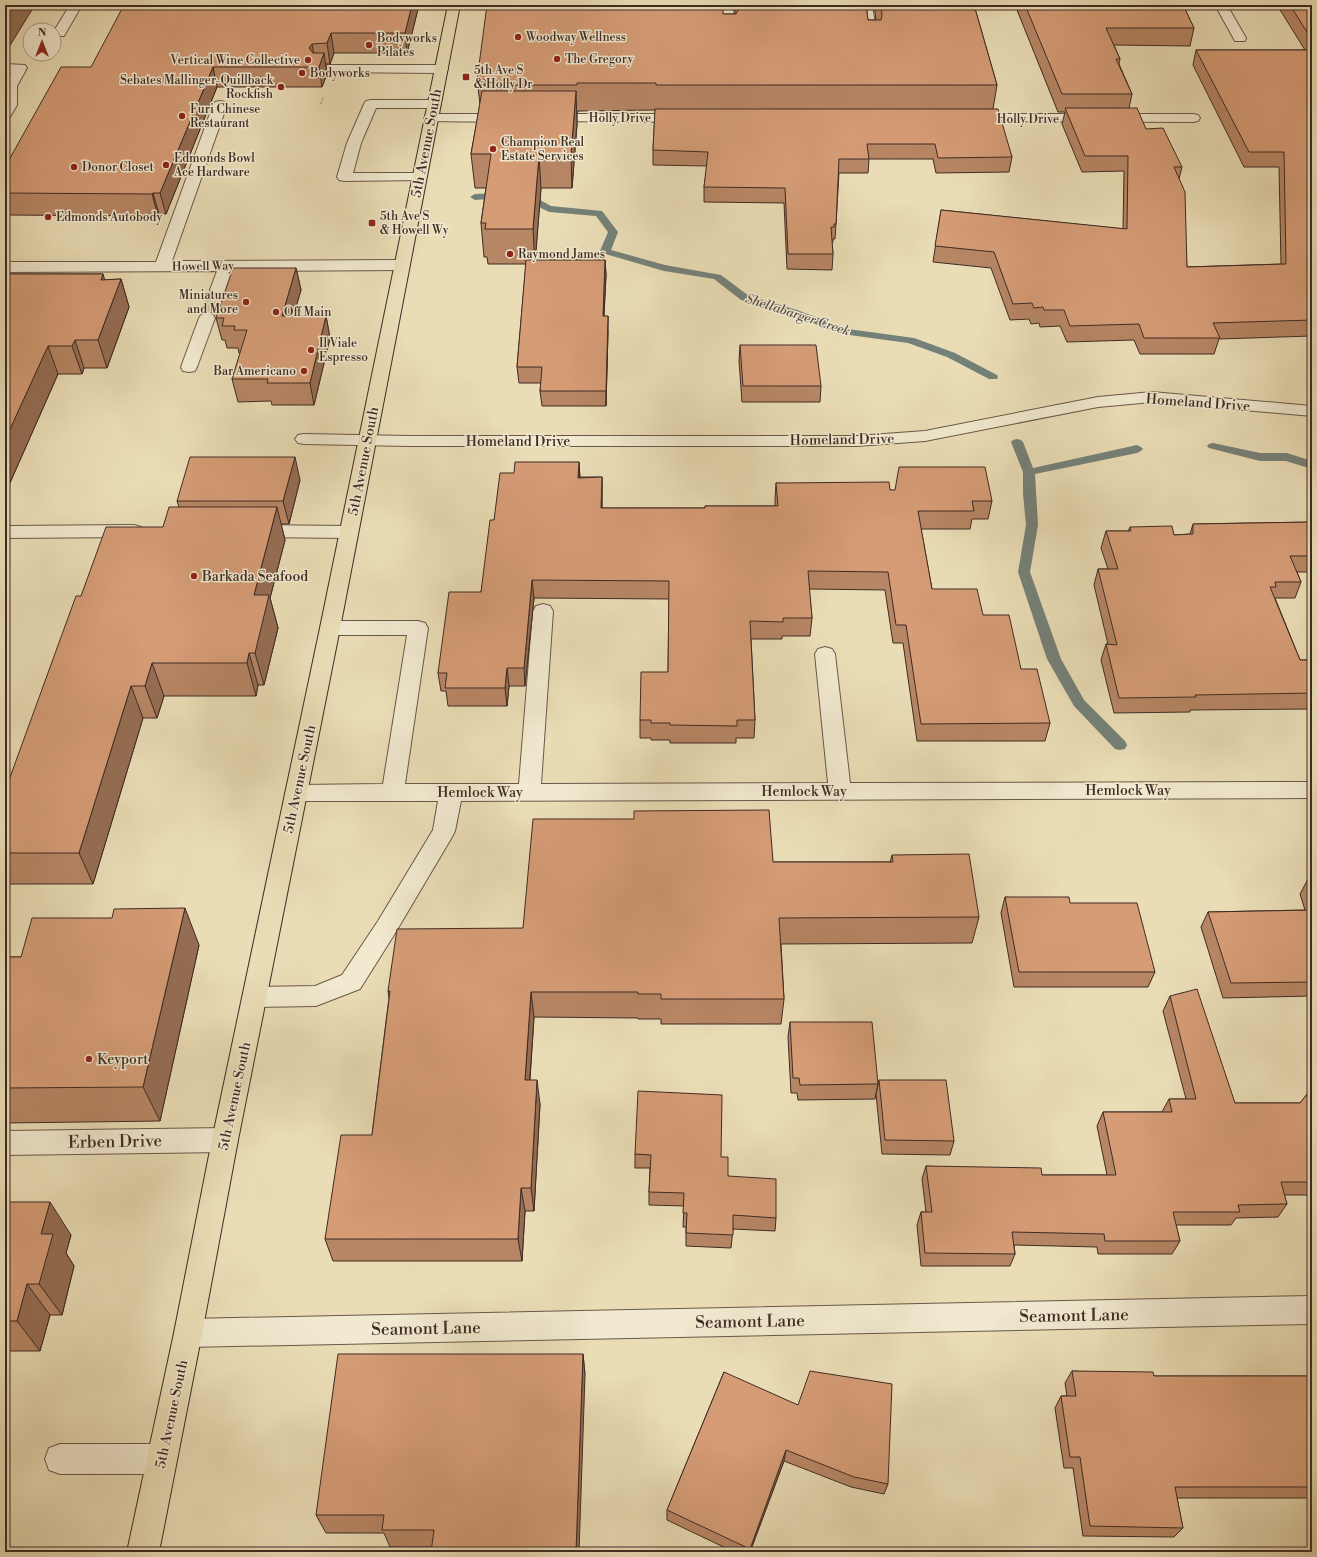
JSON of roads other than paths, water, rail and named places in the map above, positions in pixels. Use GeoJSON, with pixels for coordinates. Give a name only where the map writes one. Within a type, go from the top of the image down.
{"type":"FeatureCollection","features":[{"type":"Feature","properties":{"kind":"main road","name":"5th Avenue South"},"geometry":{"type":"LineString","coordinates":[[143,1552],[188,1333],[225,1140],[330,628],[454,5]]}},
{"type":"Feature","properties":{"kind":"street"},"geometry":{"type":"LineString","coordinates":[[62,27],[76,5]]}},
{"type":"Feature","properties":{"kind":"street"},"geometry":{"type":"LineString","coordinates":[[727,5],[729,37]]}},
{"type":"Feature","properties":{"kind":"street"},"geometry":{"type":"LineString","coordinates":[[866,5],[872,44]]}},
{"type":"Feature","properties":{"kind":"street"},"geometry":{"type":"LineString","coordinates":[[1221,5],[1240,38]]}},
{"type":"Feature","properties":{"kind":"street"},"geometry":{"type":"LineString","coordinates":[[5,68],[20,68],[10,86],[8,110]]}},
{"type":"Feature","properties":{"kind":"street"},"geometry":{"type":"LineString","coordinates":[[321,68],[441,68]]}},
{"type":"Feature","properties":{"kind":"street"},"geometry":{"type":"LineString","coordinates":[[420,177],[344,177],[354,143],[371,104],[432,111],[521,118]]}},
{"type":"Feature","properties":{"kind":"street"},"geometry":{"type":"LineString","coordinates":[[162,267],[220,106]]}},
{"type":"Feature","properties":{"kind":"street","name":"Holly Drive"},"geometry":{"type":"LineString","coordinates":[[537,118],[694,118]]}},
{"type":"Feature","properties":{"kind":"street","name":"Holly Drive"},"geometry":{"type":"LineString","coordinates":[[959,118],[1193,118]]}},
{"type":"Feature","properties":{"kind":"street","name":"Howell Way"},"geometry":{"type":"LineString","coordinates":[[5,267],[402,265]]}},
{"type":"Feature","properties":{"kind":"street"},"geometry":{"type":"LineString","coordinates":[[218,290],[227,266]]}},
{"type":"Feature","properties":{"kind":"street"},"geometry":{"type":"LineString","coordinates":[[189,367],[207,318]]}},
{"type":"Feature","properties":{"kind":"street","name":"Homeland Drive"},"geometry":{"type":"LineString","coordinates":[[304,439],[857,441],[925,436],[1098,402],[1152,397],[1312,411]]}},
{"type":"Feature","properties":{"kind":"street"},"geometry":{"type":"LineString","coordinates":[[5,532],[147,531]]}},
{"type":"Feature","properties":{"kind":"street"},"geometry":{"type":"LineString","coordinates":[[235,531],[348,532]]}},
{"type":"Feature","properties":{"kind":"street"},"geometry":{"type":"LineString","coordinates":[[529,792],[543,611]]}},
{"type":"Feature","properties":{"kind":"street"},"geometry":{"type":"LineString","coordinates":[[330,628],[418,628],[393,792]]}},
{"type":"Feature","properties":{"kind":"street"},"geometry":{"type":"LineString","coordinates":[[825,654],[840,791]]}},
{"type":"Feature","properties":{"kind":"street","name":"Hemlock Way"},"geometry":{"type":"LineString","coordinates":[[296,793],[1312,790]]}},
{"type":"Feature","properties":{"kind":"street"},"geometry":{"type":"LineString","coordinates":[[255,997],[316,996],[351,982],[386,928],[444,831],[451,793]]}},
{"type":"Feature","properties":{"kind":"street","name":"Erben Drive"},"geometry":{"type":"LineString","coordinates":[[5,1143],[225,1140]]}},
{"type":"Feature","properties":{"kind":"street","name":"Seamont Lane"},"geometry":{"type":"LineString","coordinates":[[188,1333],[1312,1310]]}},
{"type":"Feature","properties":{"kind":"street"},"geometry":{"type":"LineString","coordinates":[[60,1459],[162,1459]]}},
{"type":"Feature","properties":{"kind":"waterway","name":"Shellabarger Creek"},"geometry":{"type":"LineString","coordinates":[[475,197],[502,196]]}},
{"type":"Feature","properties":{"kind":"waterway","name":"Shellabarger Creek"},"geometry":{"type":"LineString","coordinates":[[523,196],[526,196],[549,209],[599,213],[613,232],[605,251],[664,268],[717,277],[745,298],[793,312],[846,332],[910,340],[951,355],[993,377]]}},
{"type":"Feature","properties":{"kind":"waterway","name":"Shellabarger Creek"},"geometry":{"type":"LineString","coordinates":[[1017,442],[1029,472]]}},
{"type":"Feature","properties":{"kind":"waterway"},"geometry":{"type":"LineString","coordinates":[[1213,446],[1260,457],[1287,457],[1312,465]]}},
{"type":"Feature","properties":{"kind":"waterway"},"geometry":{"type":"LineString","coordinates":[[1029,472],[1137,449]]}},
{"type":"Feature","properties":{"kind":"waterway","name":"Shellabarger Creek"},"geometry":{"type":"LineString","coordinates":[[1029,472],[1029,494],[1032,525],[1024,572],[1054,659],[1079,703],[1120,745]]}},
{"type":"Feature","properties":{"kind":"tunnel"},"geometry":{"type":"LineString","coordinates":[[207,318],[218,290]]}},
{"type":"Feature","properties":{"kind":"place","name":"Woodway Wellness"},"geometry":{"type":"Point","coordinates":[518,37]}},
{"type":"Feature","properties":{"kind":"place","name":"Bodyworks Pilates"},"geometry":{"type":"Point","coordinates":[369,45]}},
{"type":"Feature","properties":{"kind":"place","name":"The Gregory"},"geometry":{"type":"Point","coordinates":[557,59]}},
{"type":"Feature","properties":{"kind":"place","name":"Vertical Wine Collective"},"geometry":{"type":"Point","coordinates":[308,60]}},
{"type":"Feature","properties":{"kind":"place","name":"Bodyworks"},"geometry":{"type":"Point","coordinates":[302,73]}},
{"type":"Feature","properties":{"kind":"place","name":"5th Ave S & Holly Dr"},"geometry":{"type":"Point","coordinates":[466,77]}},
{"type":"Feature","properties":{"kind":"place","name":"Sebates Mallinger-Quillback Rockfish"},"geometry":{"type":"Point","coordinates":[281,87]}},
{"type":"Feature","properties":{"kind":"place","name":"Furi Chinese Restaurant"},"geometry":{"type":"Point","coordinates":[182,116]}},
{"type":"Feature","properties":{"kind":"place","name":"Champion Real Estate Services"},"geometry":{"type":"Point","coordinates":[493,149]}},
{"type":"Feature","properties":{"kind":"place","name":"Edmonds Bowl Ace Hardware"},"geometry":{"type":"Point","coordinates":[166,165]}},
{"type":"Feature","properties":{"kind":"place","name":"Donor Closet"},"geometry":{"type":"Point","coordinates":[74,167]}},
{"type":"Feature","properties":{"kind":"place","name":"Edmonds Autobody"},"geometry":{"type":"Point","coordinates":[48,217]}},
{"type":"Feature","properties":{"kind":"place","name":"5th Ave S & Howell Wy"},"geometry":{"type":"Point","coordinates":[372,223]}},
{"type":"Feature","properties":{"kind":"place","name":"Raymond James"},"geometry":{"type":"Point","coordinates":[510,254]}},
{"type":"Feature","properties":{"kind":"place","name":"Miniatures and More"},"geometry":{"type":"Point","coordinates":[246,302]}},
{"type":"Feature","properties":{"kind":"place","name":"Off Main"},"geometry":{"type":"Point","coordinates":[276,312]}},
{"type":"Feature","properties":{"kind":"place","name":"Il Viale Espresso"},"geometry":{"type":"Point","coordinates":[311,350]}},
{"type":"Feature","properties":{"kind":"place","name":"Bar Americano"},"geometry":{"type":"Point","coordinates":[304,371]}},
{"type":"Feature","properties":{"kind":"place","name":"Barkada Seafood"},"geometry":{"type":"Point","coordinates":[194,576]}},
{"type":"Feature","properties":{"kind":"place","name":"Keyport"},"geometry":{"type":"Point","coordinates":[89,1059]}}]}
